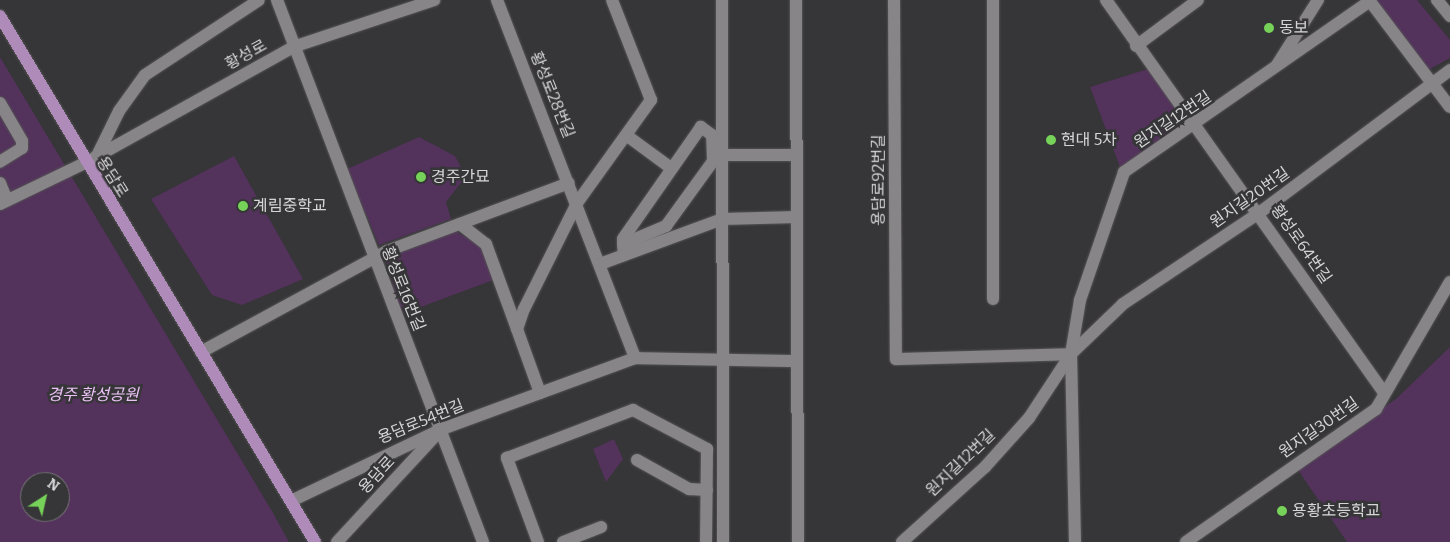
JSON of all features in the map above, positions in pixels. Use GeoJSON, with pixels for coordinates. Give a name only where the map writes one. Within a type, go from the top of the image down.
{"type":"FeatureCollection","features":[{"type":"Feature","properties":{"kind":"main road","name":"용담로"},"geometry":{"type":"LineString","coordinates":[[0,16],[84,163],[292,501],[315,542]]}},
{"type":"Feature","properties":{"kind":"street"},"geometry":{"type":"LineString","coordinates":[[97,156],[118,111],[145,75],[260,0]]}},
{"type":"Feature","properties":{"kind":"street","name":"황성로16번길"},"geometry":{"type":"LineString","coordinates":[[277,0],[373,258],[442,429],[483,542]]}},
{"type":"Feature","properties":{"kind":"street","name":"황성로"},"geometry":{"type":"LineString","coordinates":[[4,202],[84,163],[293,47],[434,0]]}},
{"type":"Feature","properties":{"kind":"street","name":"황성로28번길"},"geometry":{"type":"LineString","coordinates":[[496,0],[569,182],[634,358]]}},
{"type":"Feature","properties":{"kind":"street"},"geometry":{"type":"LineString","coordinates":[[517,329],[577,203],[651,100],[612,0]]}},
{"type":"Feature","properties":{"kind":"street"},"geometry":{"type":"LineString","coordinates":[[722,0],[722,219],[725,360],[723,542]]}},
{"type":"Feature","properties":{"kind":"street"},"geometry":{"type":"LineString","coordinates":[[796,0],[798,542]]}},
{"type":"Feature","properties":{"kind":"street","name":"용담로92번길"},"geometry":{"type":"LineString","coordinates":[[894,0],[896,359],[1071,354]]}},
{"type":"Feature","properties":{"kind":"street"},"geometry":{"type":"LineString","coordinates":[[993,0],[993,299]]}},
{"type":"Feature","properties":{"kind":"street","name":"황성로64번길"},"geometry":{"type":"LineString","coordinates":[[1106,0],[1136,46],[1259,213],[1383,391]]}},
{"type":"Feature","properties":{"kind":"street"},"geometry":{"type":"LineString","coordinates":[[1136,46],[1198,0]]}},
{"type":"Feature","properties":{"kind":"street"},"geometry":{"type":"LineString","coordinates":[[1273,71],[1318,0]]}},
{"type":"Feature","properties":{"kind":"street"},"geometry":{"type":"LineString","coordinates":[[1437,0],[1450,16]]}},
{"type":"Feature","properties":{"kind":"street"},"geometry":{"type":"LineString","coordinates":[[1369,1],[1450,107]]}},
{"type":"Feature","properties":{"kind":"street","name":"원지길12번길"},"geometry":{"type":"LineString","coordinates":[[1074,542],[1071,354],[1080,300],[1124,172],[1273,71],[1369,1]]}},
{"type":"Feature","properties":{"kind":"street","name":"원지길20번길"},"geometry":{"type":"LineString","coordinates":[[1071,354],[1123,304],[1259,213],[1431,82],[1450,70]]}},
{"type":"Feature","properties":{"kind":"street"},"geometry":{"type":"LineString","coordinates":[[0,103],[22,141],[22,148],[0,162]]}},
{"type":"Feature","properties":{"kind":"street"},"geometry":{"type":"LineString","coordinates":[[600,264],[666,226],[713,161],[712,134],[701,126],[672,168],[624,250]]}},
{"type":"Feature","properties":{"kind":"street"},"geometry":{"type":"LineString","coordinates":[[626,135],[672,168]]}},
{"type":"Feature","properties":{"kind":"street"},"geometry":{"type":"LineString","coordinates":[[722,155],[797,154]]}},
{"type":"Feature","properties":{"kind":"street"},"geometry":{"type":"LineString","coordinates":[[201,352],[373,258],[569,182]]}},
{"type":"Feature","properties":{"kind":"street"},"geometry":{"type":"LineString","coordinates":[[0,183],[4,202]]}},
{"type":"Feature","properties":{"kind":"street"},"geometry":{"type":"LineString","coordinates":[[624,250],[722,219],[797,217]]}},
{"type":"Feature","properties":{"kind":"street"},"geometry":{"type":"LineString","coordinates":[[460,224],[486,244],[540,393]]}},
{"type":"Feature","properties":{"kind":"street","name":"원지길30번길"},"geometry":{"type":"LineString","coordinates":[[1186,542],[1376,409],[1383,391],[1450,282]]}},
{"type":"Feature","properties":{"kind":"street","name":"원지길12번길"},"geometry":{"type":"LineString","coordinates":[[902,542],[986,467],[1029,418],[1071,354]]}},
{"type":"Feature","properties":{"kind":"street","name":"용담로54번길"},"geometry":{"type":"LineString","coordinates":[[292,501],[442,429],[634,358],[797,361]]}},
{"type":"Feature","properties":{"kind":"street"},"geometry":{"type":"LineString","coordinates":[[538,542],[507,458],[633,410],[708,450],[706,542]]}},
{"type":"Feature","properties":{"kind":"street","name":"용담로"},"geometry":{"type":"LineString","coordinates":[[337,542],[442,429]]}},
{"type":"Feature","properties":{"kind":"street"},"geometry":{"type":"LineString","coordinates":[[637,460],[689,489],[707,490]]}},
{"type":"Feature","properties":{"kind":"street"},"geometry":{"type":"LineString","coordinates":[[562,542],[601,527]]}},
{"type":"Feature","properties":{"kind":"green space"},"geometry":{"type":"Polygon","coordinates":[[[1374,0],[1417,0],[1450,40],[1450,58],[1428,70],[1374,0]]]}},
{"type":"Feature","properties":{"kind":"green space","name":"경주 황성공원"},"geometry":{"type":"Polygon","coordinates":[[[0,57],[273,513],[289,542],[0,542],[0,57]]]}},
{"type":"Feature","properties":{"kind":"green space"},"geometry":{"type":"Polygon","coordinates":[[[1148,69],[1187,124],[1120,167],[1090,87],[1148,69]]]}},
{"type":"Feature","properties":{"kind":"green space"},"geometry":{"type":"Polygon","coordinates":[[[419,137],[455,156],[463,171],[463,180],[446,202],[451,219],[379,245],[347,169],[419,137]]]}},
{"type":"Feature","properties":{"kind":"green space"},"geometry":{"type":"Polygon","coordinates":[[[234,156],[303,279],[242,305],[212,295],[151,199],[234,156]]]}},
{"type":"Feature","properties":{"kind":"green space"},"geometry":{"type":"Polygon","coordinates":[[[455,231],[481,246],[496,279],[402,314],[385,258],[455,231]]]}},
{"type":"Feature","properties":{"kind":"green space"},"geometry":{"type":"Polygon","coordinates":[[[1450,347],[1450,542],[1347,542],[1298,470],[1397,398],[1450,347]]]}},
{"type":"Feature","properties":{"kind":"green space"},"geometry":{"type":"Polygon","coordinates":[[[614,439],[623,459],[606,482],[593,449],[614,439]]]}},
{"type":"Feature","properties":{"kind":"place","name":"동보"},"geometry":{"type":"Point","coordinates":[1269,28]}},
{"type":"Feature","properties":{"kind":"place","name":"현대 5차"},"geometry":{"type":"Point","coordinates":[1051,140]}},
{"type":"Feature","properties":{"kind":"place","name":"경주간묘"},"geometry":{"type":"Point","coordinates":[421,177]}},
{"type":"Feature","properties":{"kind":"place","name":"계림중학교"},"geometry":{"type":"Point","coordinates":[243,206]}},
{"type":"Feature","properties":{"kind":"place","name":"용황초등학교"},"geometry":{"type":"Point","coordinates":[1282,511]}}]}
